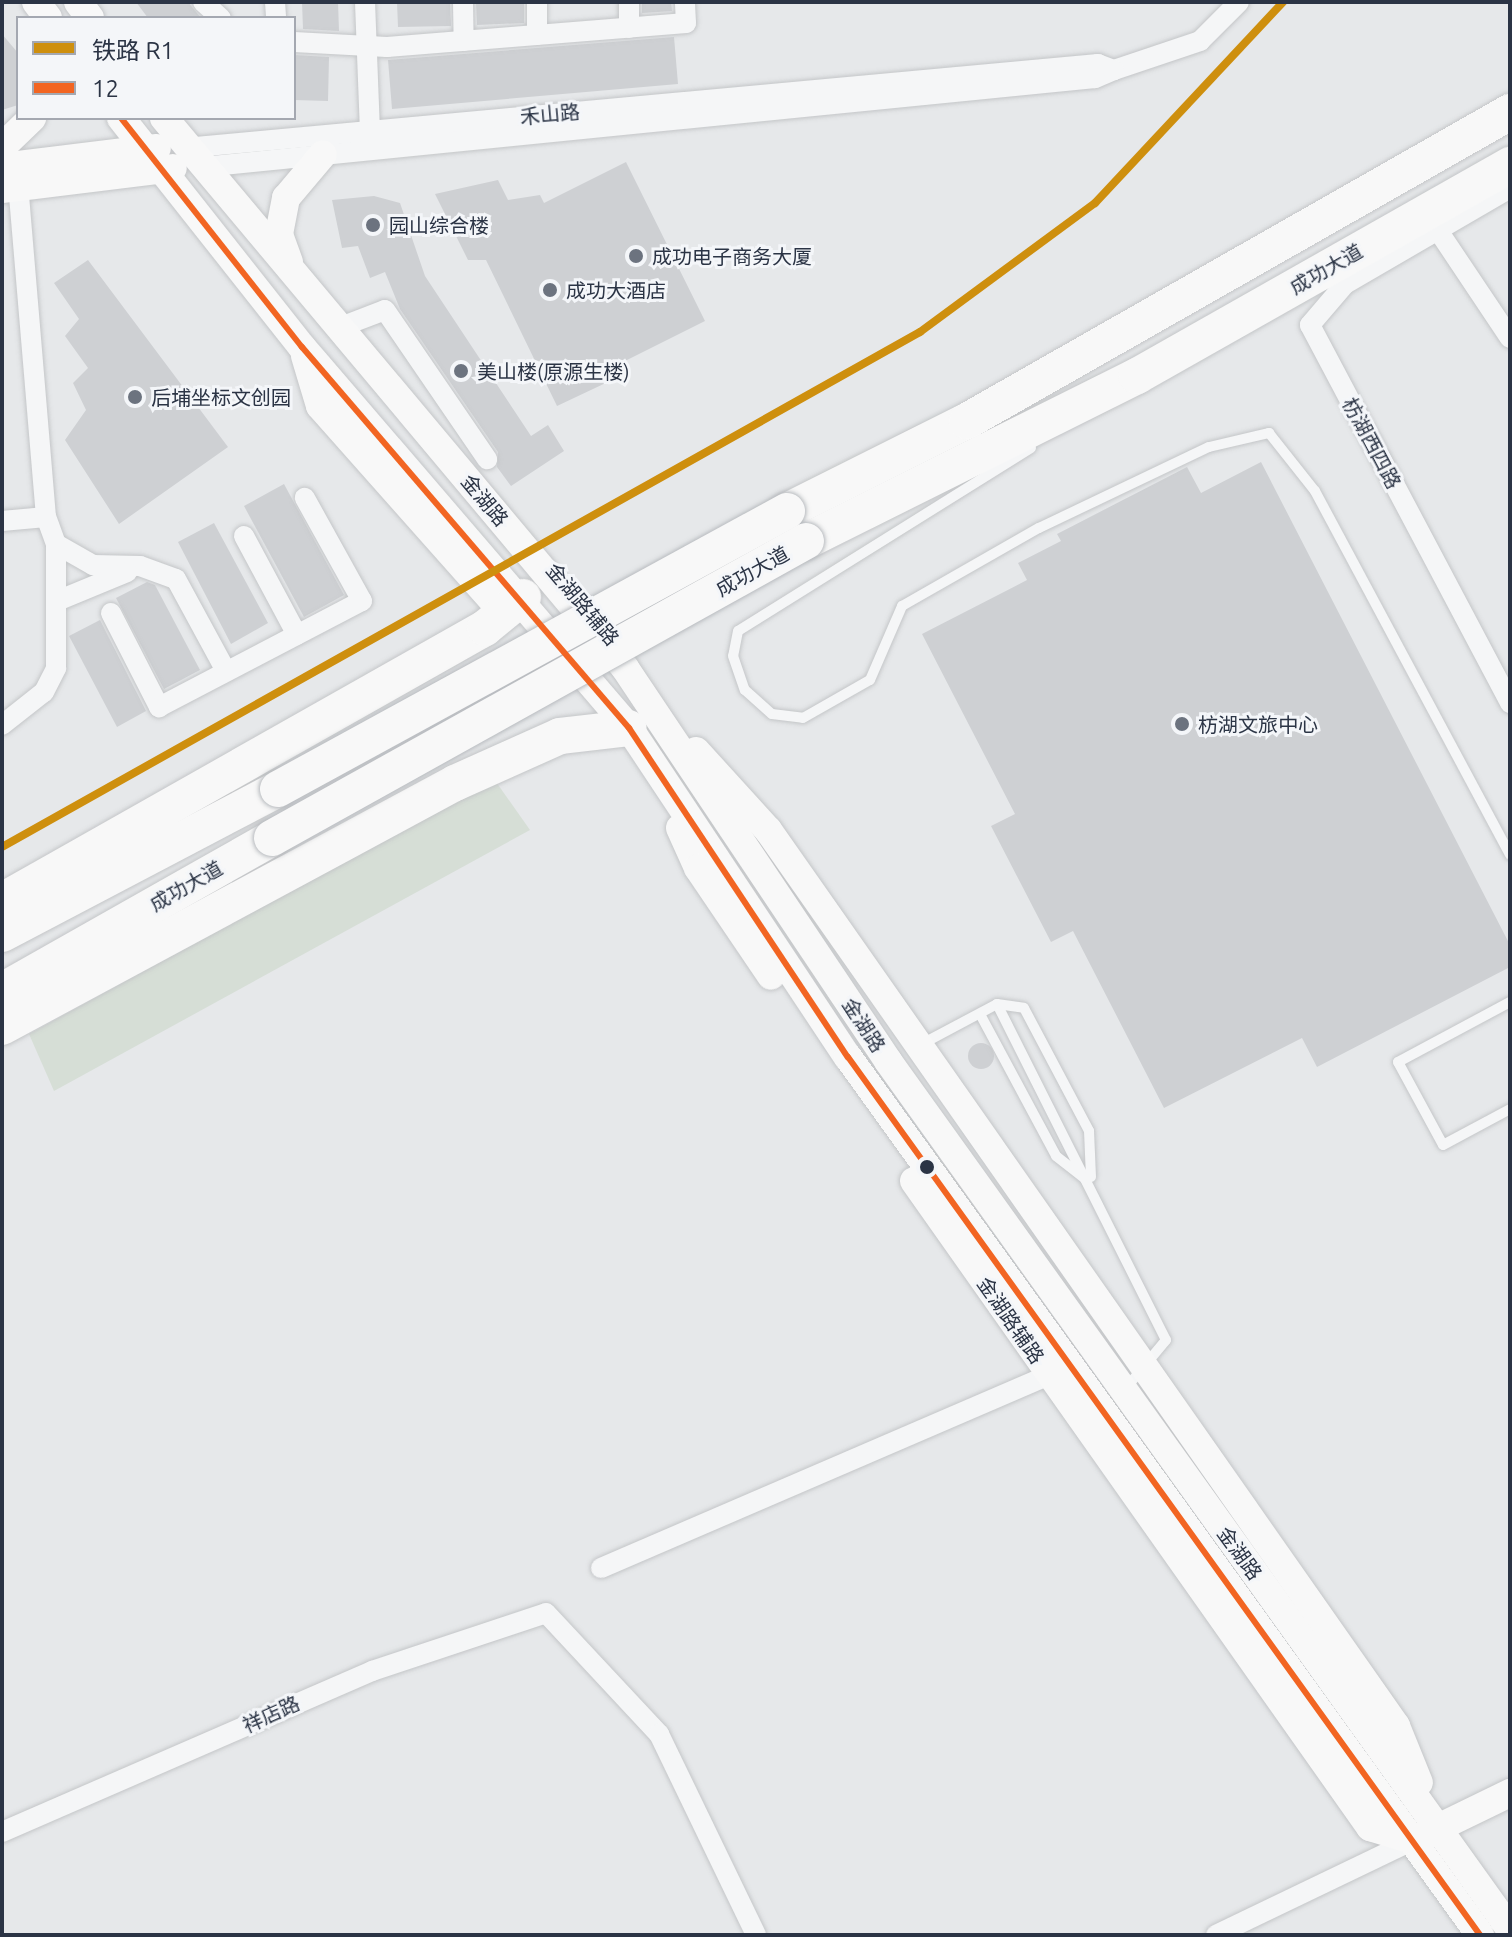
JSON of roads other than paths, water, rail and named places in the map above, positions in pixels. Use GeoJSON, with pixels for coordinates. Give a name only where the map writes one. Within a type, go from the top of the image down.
{"type":"FeatureCollection","features":[{"type":"Feature","properties":{"kind":"highway","name":"成功大道"},"geometry":{"type":"LineString","coordinates":[[2,934],[278,789],[787,511],[967,421],[1510,112]]}},
{"type":"Feature","properties":{"kind":"highway","name":"成功大道"},"geometry":{"type":"LineString","coordinates":[[2,991],[806,541],[1137,376],[1510,165]]}},
{"type":"Feature","properties":{"kind":"highway"},"geometry":{"type":"LineString","coordinates":[[2,901],[514,605]]}},
{"type":"Feature","properties":{"kind":"highway"},"geometry":{"type":"LineString","coordinates":[[2,1027],[455,783],[560,736],[644,722]]}},
{"type":"Feature","properties":{"kind":"main road"},"geometry":{"type":"LineString","coordinates":[[2,147],[30,120]]}},
{"type":"Feature","properties":{"kind":"main road","name":"金湖路"},"geometry":{"type":"LineString","coordinates":[[122,120],[302,347],[514,605],[644,722],[651,762],[848,1057],[1426,1834],[1510,1929]]}},
{"type":"Feature","properties":{"kind":"main road","name":"金湖路"},"geometry":{"type":"LineString","coordinates":[[166,120],[396,395],[644,722],[1124,1391],[1426,1834],[1480,1935]]}},
{"type":"Feature","properties":{"kind":"main road"},"geometry":{"type":"LineString","coordinates":[[293,274],[279,234],[286,198],[323,154]]}},
{"type":"Feature","properties":{"kind":"main road","name":"禾山路"},"geometry":{"type":"LineString","coordinates":[[7,181],[151,159],[194,157]]}},
{"type":"Feature","properties":{"kind":"main road"},"geometry":{"type":"LineString","coordinates":[[644,722],[768,830],[1396,1726],[1426,1834],[1510,1793]]}},
{"type":"Feature","properties":{"kind":"main road","name":"金湖路辅路"},"geometry":{"type":"LineString","coordinates":[[651,762],[698,868],[1049,1375],[1370,1827],[1426,1834]]}},
{"type":"Feature","properties":{"kind":"main road"},"geometry":{"type":"LineString","coordinates":[[888,1061],[918,1046]]}},
{"type":"Feature","properties":{"kind":"street"},"geometry":{"type":"LineString","coordinates":[[203,2],[219,16]]}},
{"type":"Feature","properties":{"kind":"street"},"geometry":{"type":"LineString","coordinates":[[365,2],[370,131]]}},
{"type":"Feature","properties":{"kind":"street"},"geometry":{"type":"LineString","coordinates":[[463,2],[464,41]]}},
{"type":"Feature","properties":{"kind":"street"},"geometry":{"type":"LineString","coordinates":[[537,2],[537,35]]}},
{"type":"Feature","properties":{"kind":"street"},"geometry":{"type":"LineString","coordinates":[[629,2],[629,28]]}},
{"type":"Feature","properties":{"kind":"street"},"geometry":{"type":"LineString","coordinates":[[296,42],[366,48],[686,23],[685,2]]}},
{"type":"Feature","properties":{"kind":"street"},"geometry":{"type":"LineString","coordinates":[[1102,70],[1200,41],[1239,2]]}},
{"type":"Feature","properties":{"kind":"street","name":"禾山路"},"geometry":{"type":"LineString","coordinates":[[194,157],[370,131],[1102,70]]}},
{"type":"Feature","properties":{"kind":"street","name":"禾山路"},"geometry":{"type":"LineString","coordinates":[[194,157],[323,154],[1102,70]]}},
{"type":"Feature","properties":{"kind":"street"},"geometry":{"type":"LineString","coordinates":[[2,725],[44,692],[56,668],[57,601],[56,544],[46,517],[7,181]]}},
{"type":"Feature","properties":{"kind":"street"},"geometry":{"type":"LineString","coordinates":[[1510,188],[1437,229],[1510,338]]}},
{"type":"Feature","properties":{"kind":"street","name":"枋湖西四路"},"geometry":{"type":"LineString","coordinates":[[1437,229],[1345,284],[1310,325],[1504,678],[1510,703]]}},
{"type":"Feature","properties":{"kind":"street"},"geometry":{"type":"LineString","coordinates":[[338,328],[385,310],[487,459]]}},
{"type":"Feature","properties":{"kind":"street"},"geometry":{"type":"LineString","coordinates":[[111,613],[159,707],[362,601],[305,498]]}},
{"type":"Feature","properties":{"kind":"street"},"geometry":{"type":"LineString","coordinates":[[2,521],[46,517]]}},
{"type":"Feature","properties":{"kind":"street"},"geometry":{"type":"LineString","coordinates":[[244,536],[297,635]]}},
{"type":"Feature","properties":{"kind":"street"},"geometry":{"type":"LineString","coordinates":[[56,544],[93,565],[140,566],[176,579],[226,671]]}},
{"type":"Feature","properties":{"kind":"street"},"geometry":{"type":"LineString","coordinates":[[57,601],[140,566]]}},
{"type":"Feature","properties":{"kind":"street"},"geometry":{"type":"LineString","coordinates":[[601,1568],[1049,1375]]}},
{"type":"Feature","properties":{"kind":"street","name":"祥店路"},"geometry":{"type":"LineString","coordinates":[[2,1832],[372,1671],[546,1613],[659,1734],[756,1935]]}},
{"type":"Feature","properties":{"kind":"street"},"geometry":{"type":"LineString","coordinates":[[1216,1935],[1426,1834]]}},
{"type":"Feature","properties":{"kind":"lane"},"geometry":{"type":"LineString","coordinates":[[1137,376],[958,497],[749,622],[738,631],[733,656],[745,690],[772,714],[803,718],[870,680],[902,606],[1039,528],[1209,447],[1269,433],[1315,491],[1510,855]]}},
{"type":"Feature","properties":{"kind":"lane"},"geometry":{"type":"LineString","coordinates":[[1510,1002],[1398,1062],[1443,1145],[1510,1109]]}},
{"type":"Feature","properties":{"kind":"lane"},"geometry":{"type":"LineString","coordinates":[[918,1046],[997,1004],[1024,1008],[1089,1131],[1091,1183]]}},
{"type":"Feature","properties":{"kind":"lane"},"geometry":{"type":"LineString","coordinates":[[997,1004],[1091,1183],[1166,1340],[1124,1391]]}},
{"type":"Feature","properties":{"kind":"lane"},"geometry":{"type":"LineString","coordinates":[[980,1014],[1056,1156],[1091,1183]]}},
{"type":"Feature","properties":{"kind":"rail line","name":"R1"},"geometry":{"type":"LineString","coordinates":[[2,847],[920,332],[1095,203],[1283,2]]}},
{"type":"Feature","properties":{"kind":"place","name":"园山综合楼"},"geometry":{"type":"Point","coordinates":[373,225]}},
{"type":"Feature","properties":{"kind":"place","name":"成功电子商务大厦"},"geometry":{"type":"Point","coordinates":[636,256]}},
{"type":"Feature","properties":{"kind":"place","name":"成功大酒店"},"geometry":{"type":"Point","coordinates":[550,290]}},
{"type":"Feature","properties":{"kind":"place","name":"美山楼(原源生楼)"},"geometry":{"type":"Point","coordinates":[461,371]}},
{"type":"Feature","properties":{"kind":"place","name":"后埔坐标文创园"},"geometry":{"type":"Point","coordinates":[135,397]}},
{"type":"Feature","properties":{"kind":"place","name":"枋湖文旅中心"},"geometry":{"type":"Point","coordinates":[1182,724]}}]}
